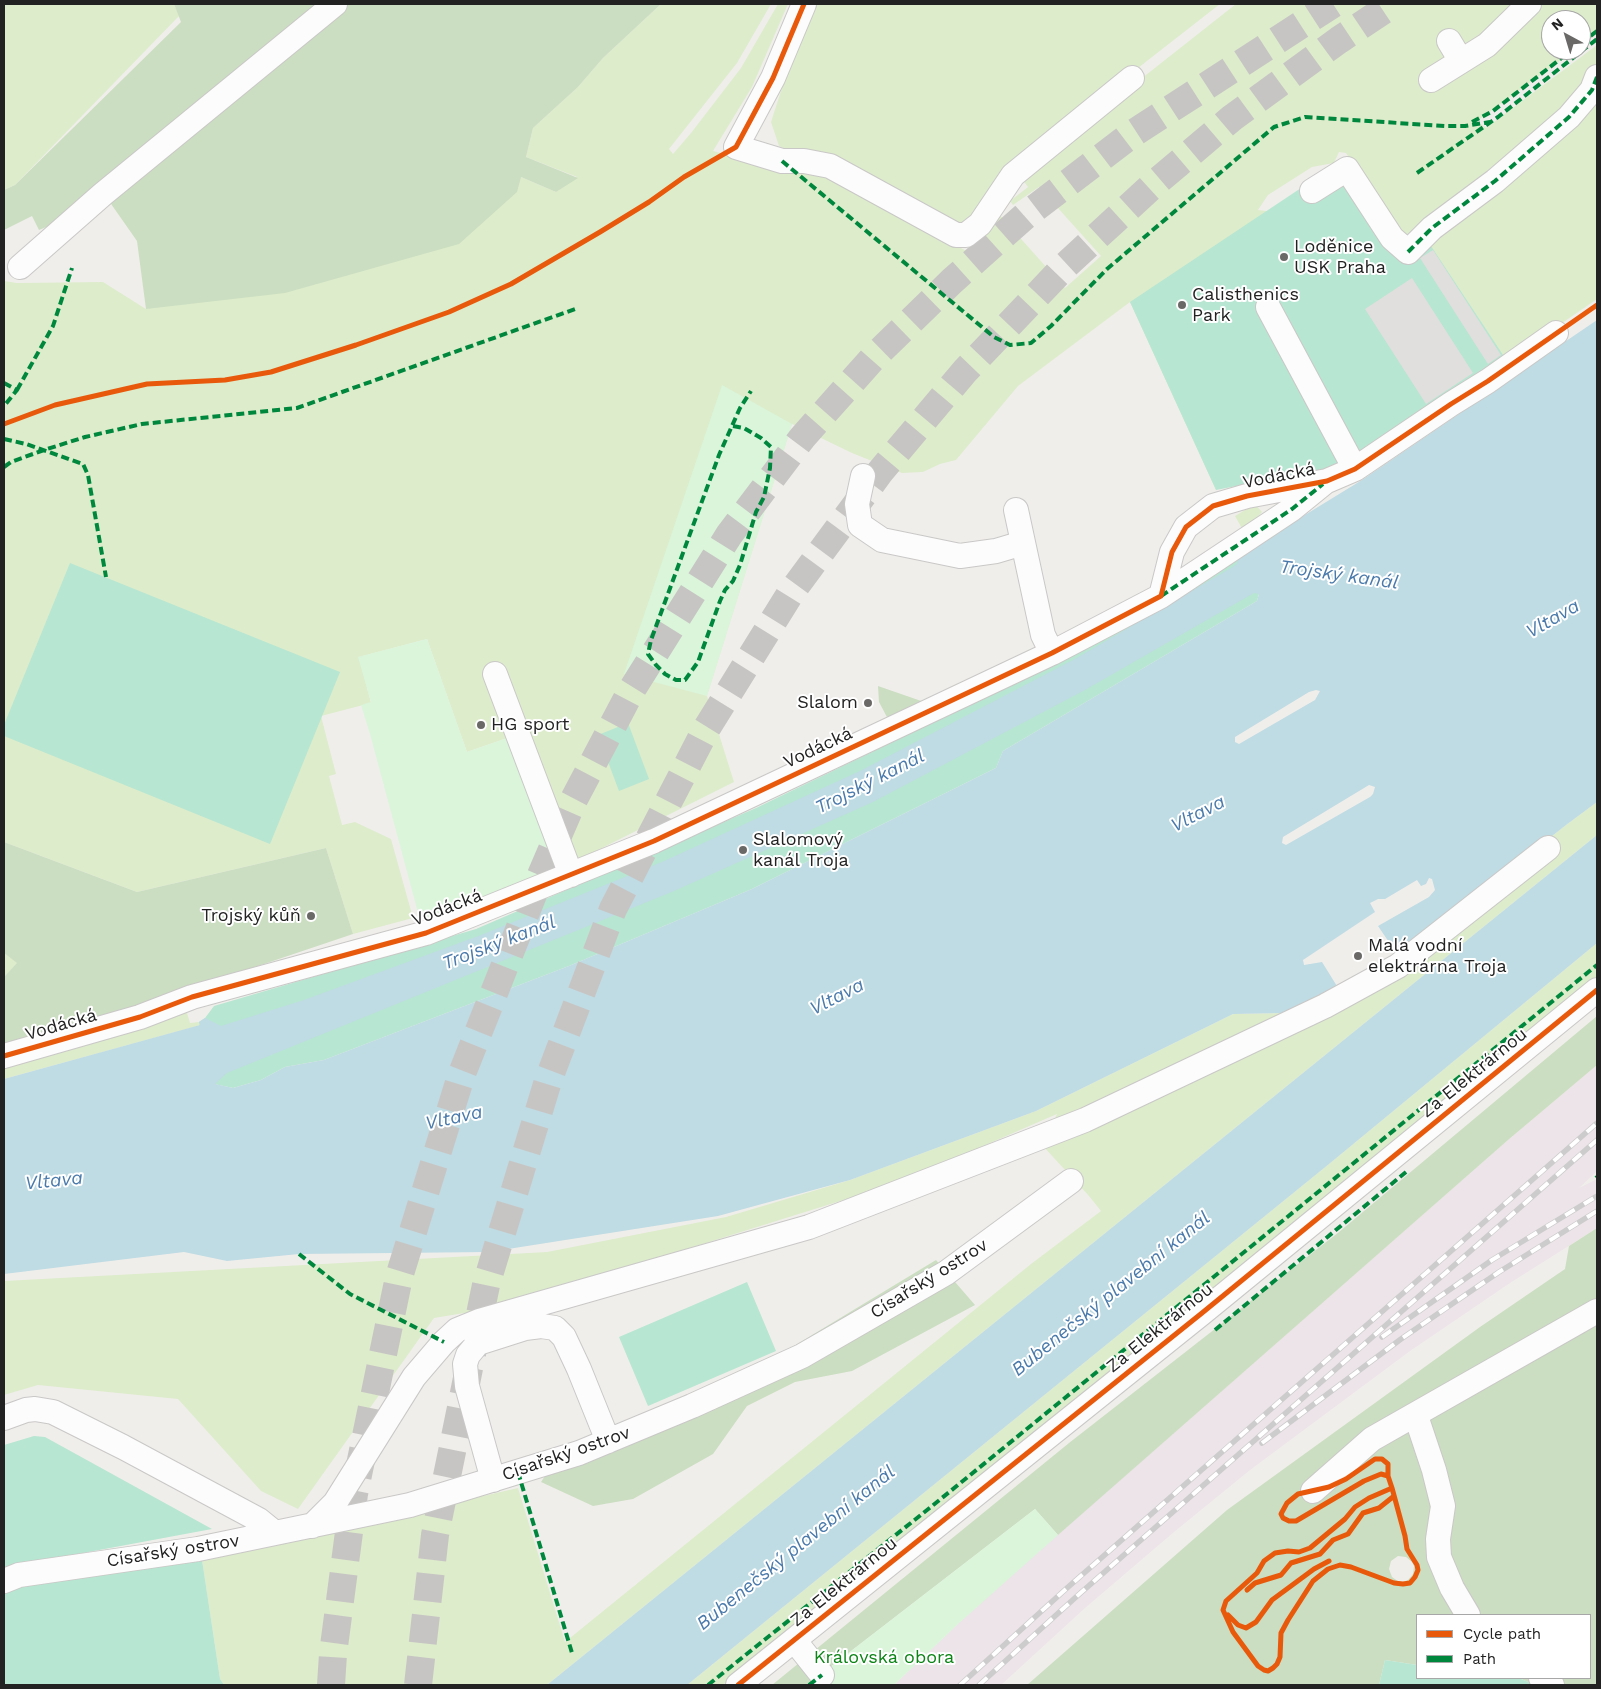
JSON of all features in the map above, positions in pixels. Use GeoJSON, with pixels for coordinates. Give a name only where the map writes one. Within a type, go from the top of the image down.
{"type":"FeatureCollection","features":[{"type":"Feature","properties":{"kind":"street"},"geometry":{"type":"LineString","coordinates":[[20,267],[104,194],[336,4]]}},
{"type":"Feature","properties":{"kind":"street"},"geometry":{"type":"LineString","coordinates":[[804,4],[772,78],[736,147],[782,162],[804,161],[830,166],[956,235],[966,235],[980,224],[1013,175],[1132,78]]}},
{"type":"Feature","properties":{"kind":"street"},"geometry":{"type":"LineString","coordinates":[[1431,80],[1455,51],[1486,45],[1529,4]]}},
{"type":"Feature","properties":{"kind":"street"},"geometry":{"type":"LineString","coordinates":[[1312,191],[1347,169],[1392,238],[1408,252],[1432,228],[1495,181],[1568,117],[1592,90],[1597,78]]}},
{"type":"Feature","properties":{"kind":"street"},"geometry":{"type":"LineString","coordinates":[[1268,307],[1355,469]]}},
{"type":"Feature","properties":{"kind":"street","name":"Vodácká"},"geometry":{"type":"LineString","coordinates":[[1161,596],[1172,552],[1186,527],[1213,506],[1247,496],[1326,481],[1355,469],[1488,381],[1556,333]]}},
{"type":"Feature","properties":{"kind":"street"},"geometry":{"type":"LineString","coordinates":[[862,476],[857,504],[860,525],[882,540],[960,556],[996,551],[1023,543]]}},
{"type":"Feature","properties":{"kind":"street","name":"Vodácká"},"geometry":{"type":"LineString","coordinates":[[4,1056],[140,1017],[192,997],[426,933],[654,841],[1052,653],[1161,596],[1292,509],[1326,481]]}},
{"type":"Feature","properties":{"kind":"street"},"geometry":{"type":"LineString","coordinates":[[1016,510],[1043,635],[1052,653]]}},
{"type":"Feature","properties":{"kind":"street"},"geometry":{"type":"LineString","coordinates":[[495,674],[571,874]]}},
{"type":"Feature","properties":{"kind":"street"},"geometry":{"type":"LineString","coordinates":[[312,1526],[335,1503],[414,1377],[457,1330],[479,1320],[809,1227],[1085,1120],[1325,1006],[1398,966],[1548,848]]}},
{"type":"Feature","properties":{"kind":"street","name":"Za Elektrárnou"},"geometry":{"type":"LineString","coordinates":[[738,1685],[1194,1319],[1597,990]]}},
{"type":"Feature","properties":{"kind":"street","name":"Císařský ostrov"},"geometry":{"type":"LineString","coordinates":[[4,1580],[19,1575],[198,1549],[410,1505],[579,1452],[692,1406],[802,1356],[946,1273],[1071,1182]]}},
{"type":"Feature","properties":{"kind":"street"},"geometry":{"type":"LineString","coordinates":[[1313,1491],[1372,1439],[1416,1416],[1597,1311]]}},
{"type":"Feature","properties":{"kind":"street"},"geometry":{"type":"LineString","coordinates":[[492,1480],[468,1386],[465,1364],[468,1355],[478,1343],[525,1328],[541,1326],[555,1328],[564,1337],[608,1441]]}},
{"type":"Feature","properties":{"kind":"street"},"geometry":{"type":"LineString","coordinates":[[4,1418],[26,1410],[35,1409],[53,1412],[123,1447],[259,1520],[275,1534]]}},
{"type":"Feature","properties":{"kind":"street"},"geometry":{"type":"LineString","coordinates":[[1416,1416],[1434,1470],[1443,1506],[1438,1539],[1439,1557],[1452,1588],[1467,1614]]}},
{"type":"Feature","properties":{"kind":"street"},"geometry":{"type":"LineString","coordinates":[[794,1640],[822,1675]]}},
{"type":"Feature","properties":{"kind":"shaded area"},"geometry":{"type":"Polygon","coordinates":[[[1433,250],[1501,355],[1488,364],[1420,258],[1433,250]]]}},
{"type":"Feature","properties":{"kind":"shaded area"},"geometry":{"type":"Polygon","coordinates":[[[1412,278],[1473,373],[1426,404],[1365,309],[1412,278]]]}},
{"type":"Feature","properties":{"kind":"shaded area"},"geometry":{"type":"Polygon","coordinates":[[[1597,1065],[1597,1171],[1579,1188],[1597,1179],[1597,1228],[1510,1283],[1410,1351],[1250,1470],[1085,1608],[1001,1685],[894,1685],[983,1600],[1508,1140],[1597,1065]]]}},
{"type":"Feature","properties":{"kind":"green space"},"geometry":{"type":"Polygon","coordinates":[[[4,4],[174,4],[179,16],[15,185],[4,190],[4,4]]]}},
{"type":"Feature","properties":{"kind":"green space"},"geometry":{"type":"Polygon","coordinates":[[[174,4],[661,4],[603,58],[578,87],[533,128],[526,157],[578,178],[556,192],[521,177],[517,192],[459,244],[285,293],[146,309],[137,241],[109,201],[39,230],[32,216],[4,230],[4,190],[15,185],[181,22],[174,4]]]}},
{"type":"Feature","properties":{"kind":"green space"},"geometry":{"type":"Polygon","coordinates":[[[661,4],[771,4],[737,63],[669,149],[673,154],[741,68],[778,4],[788,4],[752,87],[713,151],[755,162],[832,177],[970,253],[982,227],[997,212],[1065,288],[1101,256],[1039,187],[1013,205],[1010,201],[1028,187],[1019,175],[1236,4],[1597,4],[1597,34],[1591,38],[1591,10],[1541,10],[1541,60],[1561,60],[1477,121],[1486,128],[1577,60],[1591,60],[1591,49],[1597,45],[1597,299],[1507,361],[1398,236],[1382,207],[1346,153],[1339,152],[1334,163],[1312,167],[1268,195],[1258,210],[1275,212],[1216,490],[1130,302],[1018,386],[956,460],[940,464],[923,472],[902,473],[852,453],[792,424],[707,696],[734,782],[572,863],[510,737],[467,752],[427,639],[359,657],[371,703],[321,716],[336,774],[329,776],[342,825],[355,822],[391,839],[413,918],[353,934],[326,848],[137,892],[4,842],[4,281],[17,283],[103,282],[146,309],[521,177],[556,192],[577,177],[526,157],[533,128],[578,87],[603,58],[661,4]]]}},
{"type":"Feature","properties":{"kind":"green space"},"geometry":{"type":"Polygon","coordinates":[[[817,4],[1220,4],[997,178],[973,219],[961,224],[945,218],[828,153],[794,153],[779,146],[771,122],[781,91],[817,4]]]}},
{"type":"Feature","properties":{"kind":"green space"},"geometry":{"type":"Polygon","coordinates":[[[1349,156],[1382,207],[1398,236],[1429,243],[1507,361],[1339,466],[1216,490],[1130,302],[1349,156]]]}},
{"type":"Feature","properties":{"kind":"green space"},"geometry":{"type":"Polygon","coordinates":[[[722,385],[792,424],[707,696],[624,674],[722,385]]]}},
{"type":"Feature","properties":{"kind":"green space"},"geometry":{"type":"Polygon","coordinates":[[[1255,504],[1262,512],[1244,532],[1235,516],[1255,504]]]}},
{"type":"Feature","properties":{"kind":"green space","name":"Slalomový kanál Troja"},"geometry":{"type":"Polygon","coordinates":[[[1238,556],[1259,594],[1257,601],[1003,751],[996,768],[752,889],[569,966],[324,1060],[285,1067],[261,1080],[233,1088],[214,1084],[199,1022],[205,1018],[214,1006],[476,929],[756,808],[965,707],[1238,556]]]}},
{"type":"Feature","properties":{"kind":"green space"},"geometry":{"type":"Polygon","coordinates":[[[70,563],[340,672],[270,844],[4,736],[4,725],[70,563]]]}},
{"type":"Feature","properties":{"kind":"green space"},"geometry":{"type":"Polygon","coordinates":[[[427,639],[467,752],[510,737],[558,869],[420,920],[361,705],[371,702],[358,657],[427,639]]]}},
{"type":"Feature","properties":{"kind":"green space"},"geometry":{"type":"Polygon","coordinates":[[[878,686],[927,703],[888,719],[879,702],[878,686]]]}},
{"type":"Feature","properties":{"kind":"green space"},"geometry":{"type":"Polygon","coordinates":[[[628,723],[649,779],[619,791],[598,735],[628,723]]]}},
{"type":"Feature","properties":{"kind":"green space"},"geometry":{"type":"Polygon","coordinates":[[[1597,802],[1597,835],[547,1685],[224,1685],[220,1679],[202,1560],[518,1488],[565,1642],[1031,1264],[1101,1211],[1042,1145],[1057,1114],[898,1183],[501,1307],[434,1318],[298,1509],[261,1491],[178,1399],[38,1385],[4,1395],[4,1281],[547,1252],[726,1217],[850,1180],[1036,1111],[1233,1014],[1284,1013],[1399,957],[1597,802]]]}},
{"type":"Feature","properties":{"kind":"green space"},"geometry":{"type":"Polygon","coordinates":[[[4,842],[137,892],[326,848],[353,934],[83,1025],[4,1045],[4,977],[17,963],[4,953],[4,842]]]}},
{"type":"Feature","properties":{"kind":"green space"},"geometry":{"type":"Polygon","coordinates":[[[1597,943],[1597,976],[723,1685],[687,1685],[1329,1164],[1597,943]]]}},
{"type":"Feature","properties":{"kind":"green space"},"geometry":{"type":"Polygon","coordinates":[[[4,953],[18,963],[4,977],[4,953]]]}},
{"type":"Feature","properties":{"kind":"green space"},"geometry":{"type":"Polygon","coordinates":[[[185,1006],[190,1023],[199,1022],[201,1025],[4,1079],[4,1058],[185,1006]]]}},
{"type":"Feature","properties":{"kind":"green space"},"geometry":{"type":"Polygon","coordinates":[[[1597,1016],[1597,1065],[1508,1140],[1058,1535],[1035,1509],[807,1685],[772,1685],[1069,1443],[1339,1232],[1597,1016]]]}},
{"type":"Feature","properties":{"kind":"green space"},"geometry":{"type":"Polygon","coordinates":[[[1597,1228],[1597,1685],[1535,1685],[1521,1679],[1591,1679],[1591,1614],[1416,1614],[1416,1665],[1385,1660],[1379,1685],[1027,1685],[1227,1510],[1480,1327],[1565,1269],[1569,1246],[1597,1228]],[[1398,1556],[1391,1561],[1389,1569],[1392,1577],[1399,1582],[1408,1580],[1413,1574],[1414,1566],[1406,1557],[1398,1556]]]}},
{"type":"Feature","properties":{"kind":"green space"},"geometry":{"type":"Polygon","coordinates":[[[936,1260],[975,1305],[852,1371],[795,1382],[747,1406],[713,1454],[633,1499],[593,1506],[541,1482],[564,1447],[756,1369],[936,1260]]]}},
{"type":"Feature","properties":{"kind":"green space"},"geometry":{"type":"Polygon","coordinates":[[[747,1282],[776,1351],[648,1406],[619,1337],[747,1282]]]}},
{"type":"Feature","properties":{"kind":"green space"},"geometry":{"type":"Polygon","coordinates":[[[34,1436],[45,1437],[212,1529],[67,1556],[202,1560],[220,1679],[224,1685],[4,1685],[4,1445],[34,1436]]]}},
{"type":"Feature","properties":{"kind":"green space","name":"Královská obora"},"geometry":{"type":"Polygon","coordinates":[[[1035,1509],[1058,1535],[958,1624],[894,1685],[807,1685],[1035,1509]]]}},
{"type":"Feature","properties":{"kind":"green space"},"geometry":{"type":"Polygon","coordinates":[[[1385,1660],[1416,1665],[1416,1679],[1521,1679],[1535,1685],[1379,1685],[1385,1660]]]}},
{"type":"Feature","properties":{"kind":"water"},"geometry":{"type":"Polygon","coordinates":[[[1597,320],[1597,802],[1399,957],[1378,926],[1429,897],[1435,890],[1432,879],[1429,878],[1426,884],[1421,886],[1417,880],[1385,899],[1378,899],[1370,903],[1375,912],[1303,960],[1304,965],[1322,962],[1340,991],[1284,1013],[1233,1014],[1036,1111],[850,1180],[718,1216],[489,1252],[299,1254],[227,1261],[184,1252],[4,1274],[4,1079],[200,1025],[199,1022],[205,1018],[221,1026],[304,1000],[481,935],[662,862],[860,771],[1075,659],[1231,568],[1237,564],[1238,556],[1362,480],[1597,320]],[[1254,593],[1085,690],[873,802],[674,891],[227,1073],[215,1084],[233,1088],[261,1080],[285,1067],[324,1060],[569,966],[752,889],[996,768],[1003,751],[1257,601],[1259,594],[1254,593]],[[1320,691],[1309,692],[1235,737],[1235,742],[1239,744],[1315,700],[1320,691]],[[1369,785],[1283,837],[1282,843],[1286,845],[1370,797],[1375,787],[1369,785]]]}},
{"type":"Feature","properties":{"kind":"water","name":"Bubenečský plavební kanál"},"geometry":{"type":"Polygon","coordinates":[[[1597,835],[1597,943],[1329,1164],[687,1685],[547,1685],[1597,835]]]}},
{"type":"Feature","properties":{"kind":"tunnel"},"geometry":{"type":"LineString","coordinates":[[331,1685],[333,1654],[354,1494],[399,1277],[461,1076],[538,882],[572,803],[631,691],[729,535],[802,438],[873,358],[952,281],[1026,215],[1132,134],[1333,4]]}},
{"type":"Feature","properties":{"kind":"tunnel"},"geometry":{"type":"LineString","coordinates":[[418,1685],[435,1535],[486,1285],[548,1081],[613,909],[705,731],[790,594],[880,472],[965,371],[1065,266],[1153,185],[1232,118],[1339,40],[1393,4]]}},
{"type":"Feature","properties":{"kind":"railway"},"geometry":{"type":"LineString","coordinates":[[960,1685],[1067,1588],[1597,1123]]}},
{"type":"Feature","properties":{"kind":"railway"},"geometry":{"type":"LineString","coordinates":[[979,1685],[1076,1597],[1597,1140]]}},
{"type":"Feature","properties":{"kind":"railway"},"geometry":{"type":"LineString","coordinates":[[1382,1337],[1492,1260],[1597,1196]]}},
{"type":"Feature","properties":{"kind":"railway"},"geometry":{"type":"LineString","coordinates":[[1262,1443],[1401,1339],[1499,1272],[1597,1211]]}},
{"type":"Feature","properties":{"kind":"marked path"},"geometry":{"type":"LineString","coordinates":[[1591,36],[1597,31]]}},
{"type":"Feature","properties":{"kind":"marked path"},"geometry":{"type":"LineString","coordinates":[[1417,173],[1498,117],[1597,39]]}},
{"type":"Feature","properties":{"kind":"marked path"},"geometry":{"type":"LineString","coordinates":[[1472,122],[1493,111],[1559,60]]}},
{"type":"Feature","properties":{"kind":"marked path"},"geometry":{"type":"LineString","coordinates":[[1408,252],[1432,228],[1495,181],[1569,117],[1592,90],[1597,77]]}},
{"type":"Feature","properties":{"kind":"marked path"},"geometry":{"type":"LineString","coordinates":[[782,161],[994,337],[1010,345],[1031,343],[1051,326],[1107,269],[1274,127],[1305,117],[1445,126],[1465,126],[1490,122]]}},
{"type":"Feature","properties":{"kind":"marked path"},"geometry":{"type":"LineString","coordinates":[[17,390],[53,326],[72,268]]}},
{"type":"Feature","properties":{"kind":"marked path"},"geometry":{"type":"LineString","coordinates":[[4,467],[11,462],[85,437],[142,424],[297,408],[578,308]]}},
{"type":"Feature","properties":{"kind":"marked path"},"geometry":{"type":"LineString","coordinates":[[4,383],[17,390],[4,406]]}},
{"type":"Feature","properties":{"kind":"marked path"},"geometry":{"type":"LineString","coordinates":[[733,426],[744,428],[761,438],[771,447],[770,468],[764,497],[756,512],[740,565],[733,581],[725,590],[720,601],[698,662],[685,680],[676,680],[665,674],[648,654],[651,640],[719,455],[740,408],[751,391]]}},
{"type":"Feature","properties":{"kind":"marked path"},"geometry":{"type":"LineString","coordinates":[[4,439],[26,444],[83,464],[88,475],[106,577]]}},
{"type":"Feature","properties":{"kind":"marked path"},"geometry":{"type":"LineString","coordinates":[[1161,596],[1292,509],[1323,484]]}},
{"type":"Feature","properties":{"kind":"marked path"},"geometry":{"type":"LineString","coordinates":[[708,1685],[937,1502],[1597,965]]}},
{"type":"Feature","properties":{"kind":"marked path"},"geometry":{"type":"LineString","coordinates":[[1215,1330],[1406,1172]]}},
{"type":"Feature","properties":{"kind":"marked path"},"geometry":{"type":"LineString","coordinates":[[299,1254],[350,1294],[444,1342]]}},
{"type":"Feature","properties":{"kind":"marked path"},"geometry":{"type":"LineString","coordinates":[[518,1472],[572,1653]]}},
{"type":"Feature","properties":{"kind":"marked path"},"geometry":{"type":"LineString","coordinates":[[809,1685],[822,1675]]}},
{"type":"Feature","properties":{"kind":"cycle path"},"geometry":{"type":"LineString","coordinates":[[4,424],[55,405],[147,384],[225,380],[271,372],[356,345],[449,312],[511,284],[600,232],[649,202],[684,177],[736,147],[773,78],[804,4]]}},
{"type":"Feature","properties":{"kind":"cycle path"},"geometry":{"type":"LineString","coordinates":[[4,1056],[140,1017],[192,997],[426,933],[654,841],[1052,653],[1161,596],[1172,552],[1186,527],[1213,506],[1247,496],[1327,481],[1355,469],[1488,381],[1597,305]]}},
{"type":"Feature","properties":{"kind":"cycle path"},"geometry":{"type":"LineString","coordinates":[[738,1685],[1202,1313],[1597,990]]}},
{"type":"Feature","properties":{"kind":"cycle path"},"geometry":{"type":"LineString","coordinates":[[1388,1476],[1381,1474],[1364,1481],[1296,1521],[1289,1521],[1283,1518],[1281,1514],[1287,1503],[1298,1494],[1329,1487],[1346,1479],[1375,1459],[1382,1459],[1388,1464],[1388,1476],[1392,1488]]}},
{"type":"Feature","properties":{"kind":"cycle path"},"geometry":{"type":"LineString","coordinates":[[1392,1488],[1407,1549],[1417,1565],[1418,1570],[1415,1577],[1410,1583],[1403,1584],[1394,1583],[1351,1567],[1340,1565],[1328,1569],[1313,1581],[1281,1633],[1280,1657],[1277,1664],[1268,1671],[1258,1666],[1233,1632],[1223,1610],[1226,1601],[1257,1573],[1264,1561],[1275,1553],[1299,1552],[1310,1548],[1345,1519],[1355,1507],[1369,1498],[1392,1488]]}},
{"type":"Feature","properties":{"kind":"cycle path"},"geometry":{"type":"LineString","coordinates":[[1247,1590],[1255,1583],[1281,1575],[1291,1563],[1320,1554],[1333,1540],[1348,1534],[1363,1513],[1379,1508],[1394,1496]]}},
{"type":"Feature","properties":{"kind":"cycle path"},"geometry":{"type":"LineString","coordinates":[[1228,1615],[1238,1625],[1246,1628],[1256,1622],[1272,1600],[1314,1569],[1329,1561]]}},
{"type":"Feature","properties":{"kind":"place","name":"Loděnice USK Praha"},"geometry":{"type":"Point","coordinates":[1284,257]}},
{"type":"Feature","properties":{"kind":"place","name":"Calisthenics Park"},"geometry":{"type":"Point","coordinates":[1182,305]}},
{"type":"Feature","properties":{"kind":"place","name":"Slalom"},"geometry":{"type":"Point","coordinates":[868,703]}},
{"type":"Feature","properties":{"kind":"place","name":"HG sport"},"geometry":{"type":"Point","coordinates":[481,725]}},
{"type":"Feature","properties":{"kind":"place","name":"Slalomový kanál Troja"},"geometry":{"type":"Point","coordinates":[743,850]}},
{"type":"Feature","properties":{"kind":"place","name":"Trojský kůň"},"geometry":{"type":"Point","coordinates":[311,916]}},
{"type":"Feature","properties":{"kind":"place","name":"Malá vodní elektrárna Troja"},"geometry":{"type":"Point","coordinates":[1358,956]}},
{"type":"Feature","properties":{"kind":"water label","name":"Trojský kanál"},"geometry":{"type":"Point","coordinates":[1339,575]}},
{"type":"Feature","properties":{"kind":"water label","name":"Vltava"},"geometry":{"type":"Point","coordinates":[1553,619]}},
{"type":"Feature","properties":{"kind":"water label","name":"Trojský kanál"},"geometry":{"type":"Point","coordinates":[870,782]}},
{"type":"Feature","properties":{"kind":"water label","name":"Vltava"},"geometry":{"type":"Point","coordinates":[1198,814]}},
{"type":"Feature","properties":{"kind":"water label","name":"Trojský kanál"},"geometry":{"type":"Point","coordinates":[499,943]}},
{"type":"Feature","properties":{"kind":"water label","name":"Vltava"},"geometry":{"type":"Point","coordinates":[837,997]}},
{"type":"Feature","properties":{"kind":"water label","name":"Vltava"},"geometry":{"type":"Point","coordinates":[454,1118]}},
{"type":"Feature","properties":{"kind":"water label","name":"Vltava"},"geometry":{"type":"Point","coordinates":[54,1181]}}]}
